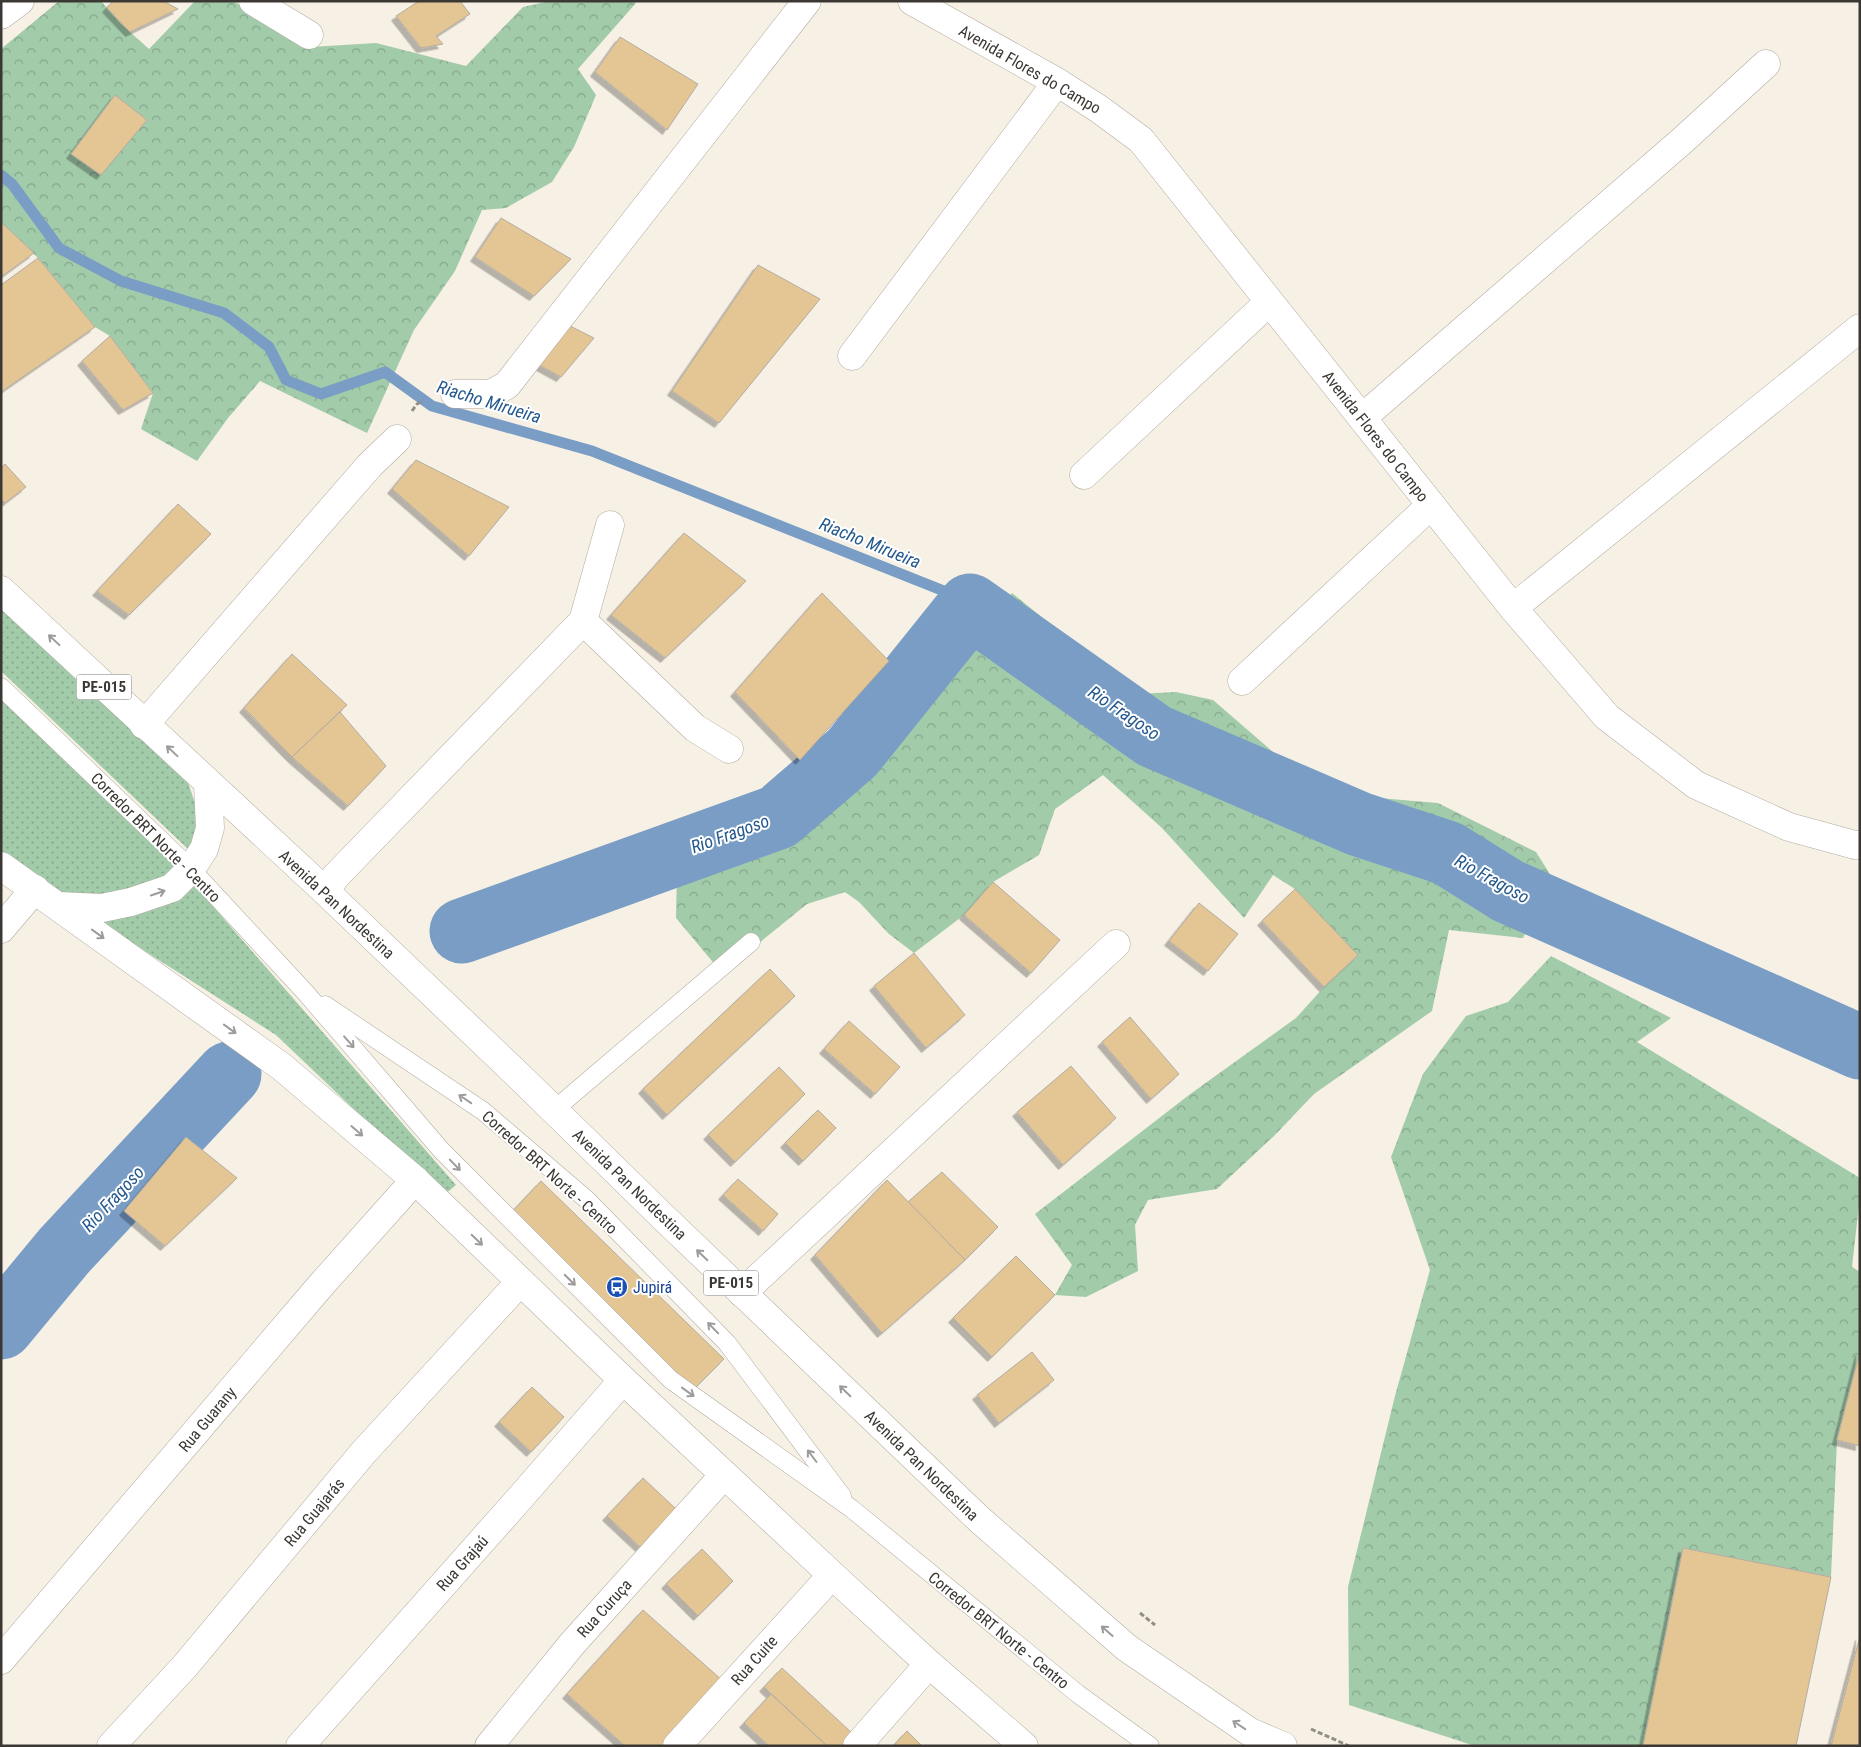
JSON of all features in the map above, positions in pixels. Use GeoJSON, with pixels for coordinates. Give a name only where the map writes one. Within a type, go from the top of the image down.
{"type":"FeatureCollection","features":[{"type":"Feature","properties":{"kind":"main road"},"geometry":{"type":"LineString","coordinates":[[1,15],[20,1]]}},
{"type":"Feature","properties":{"kind":"main road"},"geometry":{"type":"LineString","coordinates":[[253,1],[309,35]]}},
{"type":"Feature","properties":{"kind":"main road"},"geometry":{"type":"LineString","coordinates":[[454,394],[491,394],[506,385],[807,1]]}},
{"type":"Feature","properties":{"kind":"main road","name":"Avenida Flores do Campo"},"geometry":{"type":"LineString","coordinates":[[912,1],[943,9],[1099,109],[1141,140],[1513,608],[1608,717],[1696,785],[1789,827],[1858,846]]}},
{"type":"Feature","properties":{"kind":"main road"},"geometry":{"type":"LineString","coordinates":[[1362,418],[1683,140],[1766,64]]}},
{"type":"Feature","properties":{"kind":"main road"},"geometry":{"type":"LineString","coordinates":[[852,356],[1057,82]]}},
{"type":"Feature","properties":{"kind":"main road"},"geometry":{"type":"LineString","coordinates":[[1084,475],[1269,302]]}},
{"type":"Feature","properties":{"kind":"main road"},"geometry":{"type":"LineString","coordinates":[[1513,608],[1860,328]]}},
{"type":"Feature","properties":{"kind":"main road"},"geometry":{"type":"LineString","coordinates":[[144,725],[403,428]]}},
{"type":"Feature","properties":{"kind":"main road"},"geometry":{"type":"LineString","coordinates":[[1242,681],[1431,505]]}},
{"type":"Feature","properties":{"kind":"main road"},"geometry":{"type":"LineString","coordinates":[[324,891],[336,876],[583,621],[610,525]]}},
{"type":"Feature","properties":{"kind":"main road","name":"Avenida Pan Nordestina"},"geometry":{"type":"LineString","coordinates":[[1,590],[324,891],[980,1520],[1127,1648],[1250,1732],[1283,1746]]}},
{"type":"Feature","properties":{"kind":"main road"},"geometry":{"type":"LineString","coordinates":[[583,621],[695,728],[729,749]]}},
{"type":"Feature","properties":{"kind":"main road"},"geometry":{"type":"LineString","coordinates":[[59,906],[102,908],[131,902],[172,888],[192,869],[204,849],[210,828],[208,784]]}},
{"type":"Feature","properties":{"kind":"main road"},"geometry":{"type":"LineString","coordinates":[[1,866],[282,1067],[415,1180],[623,1380],[832,1575],[1024,1746]]}},
{"type":"Feature","properties":{"kind":"main road"},"geometry":{"type":"LineString","coordinates":[[1,929],[35,889]]}},
{"type":"Feature","properties":{"kind":"main road"},"geometry":{"type":"LineString","coordinates":[[742,1293],[1116,944]]}},
{"type":"Feature","properties":{"kind":"main road","name":"Rua Guarany"},"geometry":{"type":"LineString","coordinates":[[1,1660],[322,1284],[415,1180]]}},
{"type":"Feature","properties":{"kind":"main road","name":"Rua Guajarás"},"geometry":{"type":"LineString","coordinates":[[111,1746],[185,1666],[363,1453],[520,1282]]}},
{"type":"Feature","properties":{"kind":"main road","name":"Rua Grajaú"},"geometry":{"type":"LineString","coordinates":[[300,1746],[514,1506],[623,1380]]}},
{"type":"Feature","properties":{"kind":"main road","name":"Rua Curuça"},"geometry":{"type":"LineString","coordinates":[[489,1746],[572,1644],[724,1474]]}},
{"type":"Feature","properties":{"kind":"main road","name":"Rua Cuite"},"geometry":{"type":"LineString","coordinates":[[677,1746],[832,1575]]}},
{"type":"Feature","properties":{"kind":"main road"},"geometry":{"type":"LineString","coordinates":[[857,1746],[930,1664]]}},
{"type":"Feature","properties":{"kind":"lane","name":"Corredor BRT Norte - Centro"},"geometry":{"type":"LineString","coordinates":[[1,687],[192,869],[306,992],[448,1157],[672,1380],[852,1509],[1078,1694],[1150,1746]]}},
{"type":"Feature","properties":{"kind":"lane"},"geometry":{"type":"LineString","coordinates":[[554,1110],[751,942]]}},
{"type":"Feature","properties":{"kind":"lane","name":"Corredor BRT Norte - Centro"},"geometry":{"type":"LineString","coordinates":[[306,992],[483,1111],[586,1199],[727,1343],[852,1509]]}},
{"type":"Feature","properties":{"kind":"path"},"geometry":{"type":"LineString","coordinates":[[403,428],[417,404],[424,400]]}},
{"type":"Feature","properties":{"kind":"green space"},"geometry":{"type":"Polygon","coordinates":[[[59,1],[101,1],[120,23],[149,49],[195,1],[233,1],[311,47],[376,43],[466,66],[523,7],[550,1],[633,1],[636,3],[578,69],[596,95],[574,147],[552,182],[506,208],[482,210],[455,271],[414,330],[367,433],[260,381],[228,418],[197,461],[141,429],[153,393],[110,336],[95,327],[38,258],[1,222],[1,49],[59,1]]]}},
{"type":"Feature","properties":{"kind":"green space"},"geometry":{"type":"Polygon","coordinates":[[[1012,593],[1137,694],[1176,692],[1213,700],[1301,776],[1355,796],[1438,803],[1536,852],[1553,879],[1523,938],[1449,930],[1432,1011],[1314,1094],[1274,1136],[1217,1189],[1148,1200],[1135,1225],[1138,1271],[1086,1297],[1055,1295],[1072,1265],[1035,1214],[1189,1095],[1296,1018],[1324,987],[1357,956],[1295,889],[1273,875],[1244,918],[1162,828],[1103,775],[1055,809],[1039,855],[993,882],[964,915],[914,953],[889,934],[859,902],[845,892],[807,904],[722,973],[676,918],[677,869],[796,829],[1012,593]]]}},
{"type":"Feature","properties":{"kind":"green space"},"geometry":{"type":"Polygon","coordinates":[[[1,602],[186,777],[202,823],[190,851],[1,671],[1,602]]]}},
{"type":"Feature","properties":{"kind":"green space"},"geometry":{"type":"Polygon","coordinates":[[[1,698],[182,869],[119,897],[58,892],[1,853],[1,698]]]}},
{"type":"Feature","properties":{"kind":"green space"},"geometry":{"type":"Polygon","coordinates":[[[190,880],[456,1185],[444,1195],[276,1035],[87,914],[190,880]]]}},
{"type":"Feature","properties":{"kind":"green space"},"geometry":{"type":"Polygon","coordinates":[[[1551,956],[1671,1018],[1637,1042],[1860,1178],[1860,1196],[1852,1267],[1860,1272],[1860,1351],[1837,1440],[1831,1577],[1683,1548],[1643,1746],[1475,1746],[1349,1705],[1348,1587],[1395,1396],[1430,1270],[1391,1157],[1423,1074],[1466,1016],[1508,1002],[1551,956]]]}},
{"type":"Feature","properties":{"kind":"building"},"geometry":{"type":"Polygon","coordinates":[[[113,1],[163,1],[178,9],[130,32],[107,8],[113,1]]]}},
{"type":"Feature","properties":{"kind":"building"},"geometry":{"type":"Polygon","coordinates":[[[419,1],[460,1],[470,14],[436,36],[443,44],[421,48],[396,16],[419,1]]]}},
{"type":"Feature","properties":{"kind":"building"},"geometry":{"type":"Polygon","coordinates":[[[620,37],[698,84],[667,130],[595,72],[620,37]]]}},
{"type":"Feature","properties":{"kind":"building"},"geometry":{"type":"Polygon","coordinates":[[[115,95],[147,120],[101,175],[71,154],[115,95]]]}},
{"type":"Feature","properties":{"kind":"building"},"geometry":{"type":"Polygon","coordinates":[[[501,218],[571,259],[534,296],[475,257],[501,218]]]}},
{"type":"Feature","properties":{"kind":"building"},"geometry":{"type":"Polygon","coordinates":[[[1,222],[34,253],[1,277],[1,222]]]}},
{"type":"Feature","properties":{"kind":"building"},"geometry":{"type":"Polygon","coordinates":[[[38,258],[95,327],[1,392],[1,285],[38,258]]]}},
{"type":"Feature","properties":{"kind":"building"},"geometry":{"type":"Polygon","coordinates":[[[758,265],[820,299],[719,423],[672,391],[758,265]]]}},
{"type":"Feature","properties":{"kind":"building"},"geometry":{"type":"Polygon","coordinates":[[[566,324],[594,338],[561,377],[539,365],[566,324]]]}},
{"type":"Feature","properties":{"kind":"building"},"geometry":{"type":"Polygon","coordinates":[[[110,336],[153,393],[123,410],[82,361],[110,336]]]}},
{"type":"Feature","properties":{"kind":"building"},"geometry":{"type":"Polygon","coordinates":[[[416,460],[509,507],[469,556],[392,489],[416,460]]]}},
{"type":"Feature","properties":{"kind":"building"},"geometry":{"type":"Polygon","coordinates":[[[5,464],[26,487],[5,503],[1,499],[1,468],[5,464]]]}},
{"type":"Feature","properties":{"kind":"building"},"geometry":{"type":"Polygon","coordinates":[[[178,504],[211,534],[129,615],[97,591],[178,504]]]}},
{"type":"Feature","properties":{"kind":"building"},"geometry":{"type":"Polygon","coordinates":[[[684,533],[746,581],[665,658],[611,615],[684,533]]]}},
{"type":"Feature","properties":{"kind":"building"},"geometry":{"type":"Polygon","coordinates":[[[822,593],[889,661],[800,760],[735,692],[822,593]]]}},
{"type":"Feature","properties":{"kind":"building"},"geometry":{"type":"Polygon","coordinates":[[[292,654],[347,705],[292,757],[244,708],[292,654]]]}},
{"type":"Feature","properties":{"kind":"building"},"geometry":{"type":"Polygon","coordinates":[[[340,712],[386,766],[348,806],[292,757],[340,712]]]}},
{"type":"Feature","properties":{"kind":"building"},"geometry":{"type":"Polygon","coordinates":[[[993,882],[1060,940],[1031,973],[964,915],[993,882]]]}},
{"type":"Feature","properties":{"kind":"building"},"geometry":{"type":"Polygon","coordinates":[[[1295,889],[1358,955],[1324,987],[1262,921],[1295,889]]]}},
{"type":"Feature","properties":{"kind":"building"},"geometry":{"type":"Polygon","coordinates":[[[1199,903],[1238,934],[1208,971],[1169,941],[1199,903]]]}},
{"type":"Feature","properties":{"kind":"building"},"geometry":{"type":"Polygon","coordinates":[[[914,953],[965,1015],[926,1048],[874,986],[914,953]]]}},
{"type":"Feature","properties":{"kind":"building"},"geometry":{"type":"Polygon","coordinates":[[[770,969],[795,996],[667,1115],[643,1089],[770,969]]]}},
{"type":"Feature","properties":{"kind":"building"},"geometry":{"type":"Polygon","coordinates":[[[1130,1017],[1179,1074],[1151,1099],[1102,1042],[1130,1017]]]}},
{"type":"Feature","properties":{"kind":"building"},"geometry":{"type":"Polygon","coordinates":[[[849,1021],[900,1067],[875,1094],[824,1049],[849,1021]]]}},
{"type":"Feature","properties":{"kind":"building"},"geometry":{"type":"Polygon","coordinates":[[[1071,1066],[1116,1118],[1063,1165],[1017,1112],[1071,1066]]]}},
{"type":"Feature","properties":{"kind":"building"},"geometry":{"type":"Polygon","coordinates":[[[779,1067],[805,1094],[735,1162],[708,1135],[779,1067]]]}},
{"type":"Feature","properties":{"kind":"building"},"geometry":{"type":"Polygon","coordinates":[[[818,1110],[836,1128],[803,1161],[785,1143],[818,1110]]]}},
{"type":"Feature","properties":{"kind":"building"},"geometry":{"type":"Polygon","coordinates":[[[186,1137],[237,1178],[165,1246],[124,1211],[186,1137]]]}},
{"type":"Feature","properties":{"kind":"building"},"geometry":{"type":"Polygon","coordinates":[[[942,1172],[998,1227],[965,1260],[908,1202],[942,1172]]]}},
{"type":"Feature","properties":{"kind":"building"},"geometry":{"type":"Polygon","coordinates":[[[738,1179],[778,1214],[763,1231],[723,1195],[738,1179]]]}},
{"type":"Feature","properties":{"kind":"building"},"geometry":{"type":"Polygon","coordinates":[[[887,1180],[965,1260],[882,1333],[815,1255],[887,1180]]]}},
{"type":"Feature","properties":{"kind":"building","name":"Jupirá"},"geometry":{"type":"Polygon","coordinates":[[[541,1181],[724,1359],[691,1392],[509,1215],[541,1181]]]}},
{"type":"Feature","properties":{"kind":"building"},"geometry":{"type":"Polygon","coordinates":[[[1016,1256],[1055,1295],[992,1357],[953,1318],[1016,1256]]]}},
{"type":"Feature","properties":{"kind":"building"},"geometry":{"type":"Polygon","coordinates":[[[1860,1351],[1860,1446],[1837,1440],[1860,1351]]]}},
{"type":"Feature","properties":{"kind":"building"},"geometry":{"type":"Polygon","coordinates":[[[1032,1352],[1054,1380],[999,1423],[977,1395],[1032,1352]]]}},
{"type":"Feature","properties":{"kind":"building"},"geometry":{"type":"Polygon","coordinates":[[[532,1387],[564,1417],[531,1452],[499,1422],[532,1387]]]}},
{"type":"Feature","properties":{"kind":"building"},"geometry":{"type":"Polygon","coordinates":[[[643,1478],[676,1509],[640,1547],[607,1516],[643,1478]]]}},
{"type":"Feature","properties":{"kind":"building"},"geometry":{"type":"Polygon","coordinates":[[[1683,1548],[1831,1577],[1796,1746],[1643,1746],[1683,1548]]]}},
{"type":"Feature","properties":{"kind":"building"},"geometry":{"type":"Polygon","coordinates":[[[702,1549],[733,1581],[698,1616],[666,1584],[702,1549]]]}},
{"type":"Feature","properties":{"kind":"building"},"geometry":{"type":"Polygon","coordinates":[[[643,1610],[723,1681],[665,1746],[625,1746],[567,1694],[643,1610]]]}},
{"type":"Feature","properties":{"kind":"building"},"geometry":{"type":"Polygon","coordinates":[[[1860,1636],[1860,1746],[1831,1746],[1860,1636]]]}},
{"type":"Feature","properties":{"kind":"building"},"geometry":{"type":"Polygon","coordinates":[[[782,1668],[853,1734],[841,1746],[827,1746],[764,1687],[782,1668]]]}},
{"type":"Feature","properties":{"kind":"building"},"geometry":{"type":"Polygon","coordinates":[[[771,1694],[827,1746],[769,1746],[744,1723],[771,1694]]]}},
{"type":"Feature","properties":{"kind":"building"},"geometry":{"type":"Polygon","coordinates":[[[907,1731],[922,1746],[893,1746],[907,1731]]]}},
{"type":"Feature","properties":{"kind":"waterway","name":"Riacho Mirueira"},"geometry":{"type":"LineString","coordinates":[[1,175],[12,184],[59,248],[121,281],[224,313],[269,347],[286,380],[321,394],[385,372],[432,406],[592,451],[954,595],[970,606]]}},
{"type":"Feature","properties":{"kind":"waterway","name":"Rio Fragoso"},"geometry":{"type":"LineString","coordinates":[[462,931],[778,817],[852,753],[970,606],[1154,736],[1359,824],[1447,853],[1508,891],[1860,1047]]}},
{"type":"Feature","properties":{"kind":"waterway","name":"Rio Fragoso"},"geometry":{"type":"LineString","coordinates":[[1,1327],[64,1251],[229,1074]]}},
{"type":"Feature","properties":{"kind":"place","name":"Jupirá"},"geometry":{"type":"Point","coordinates":[617,1287]}}]}
